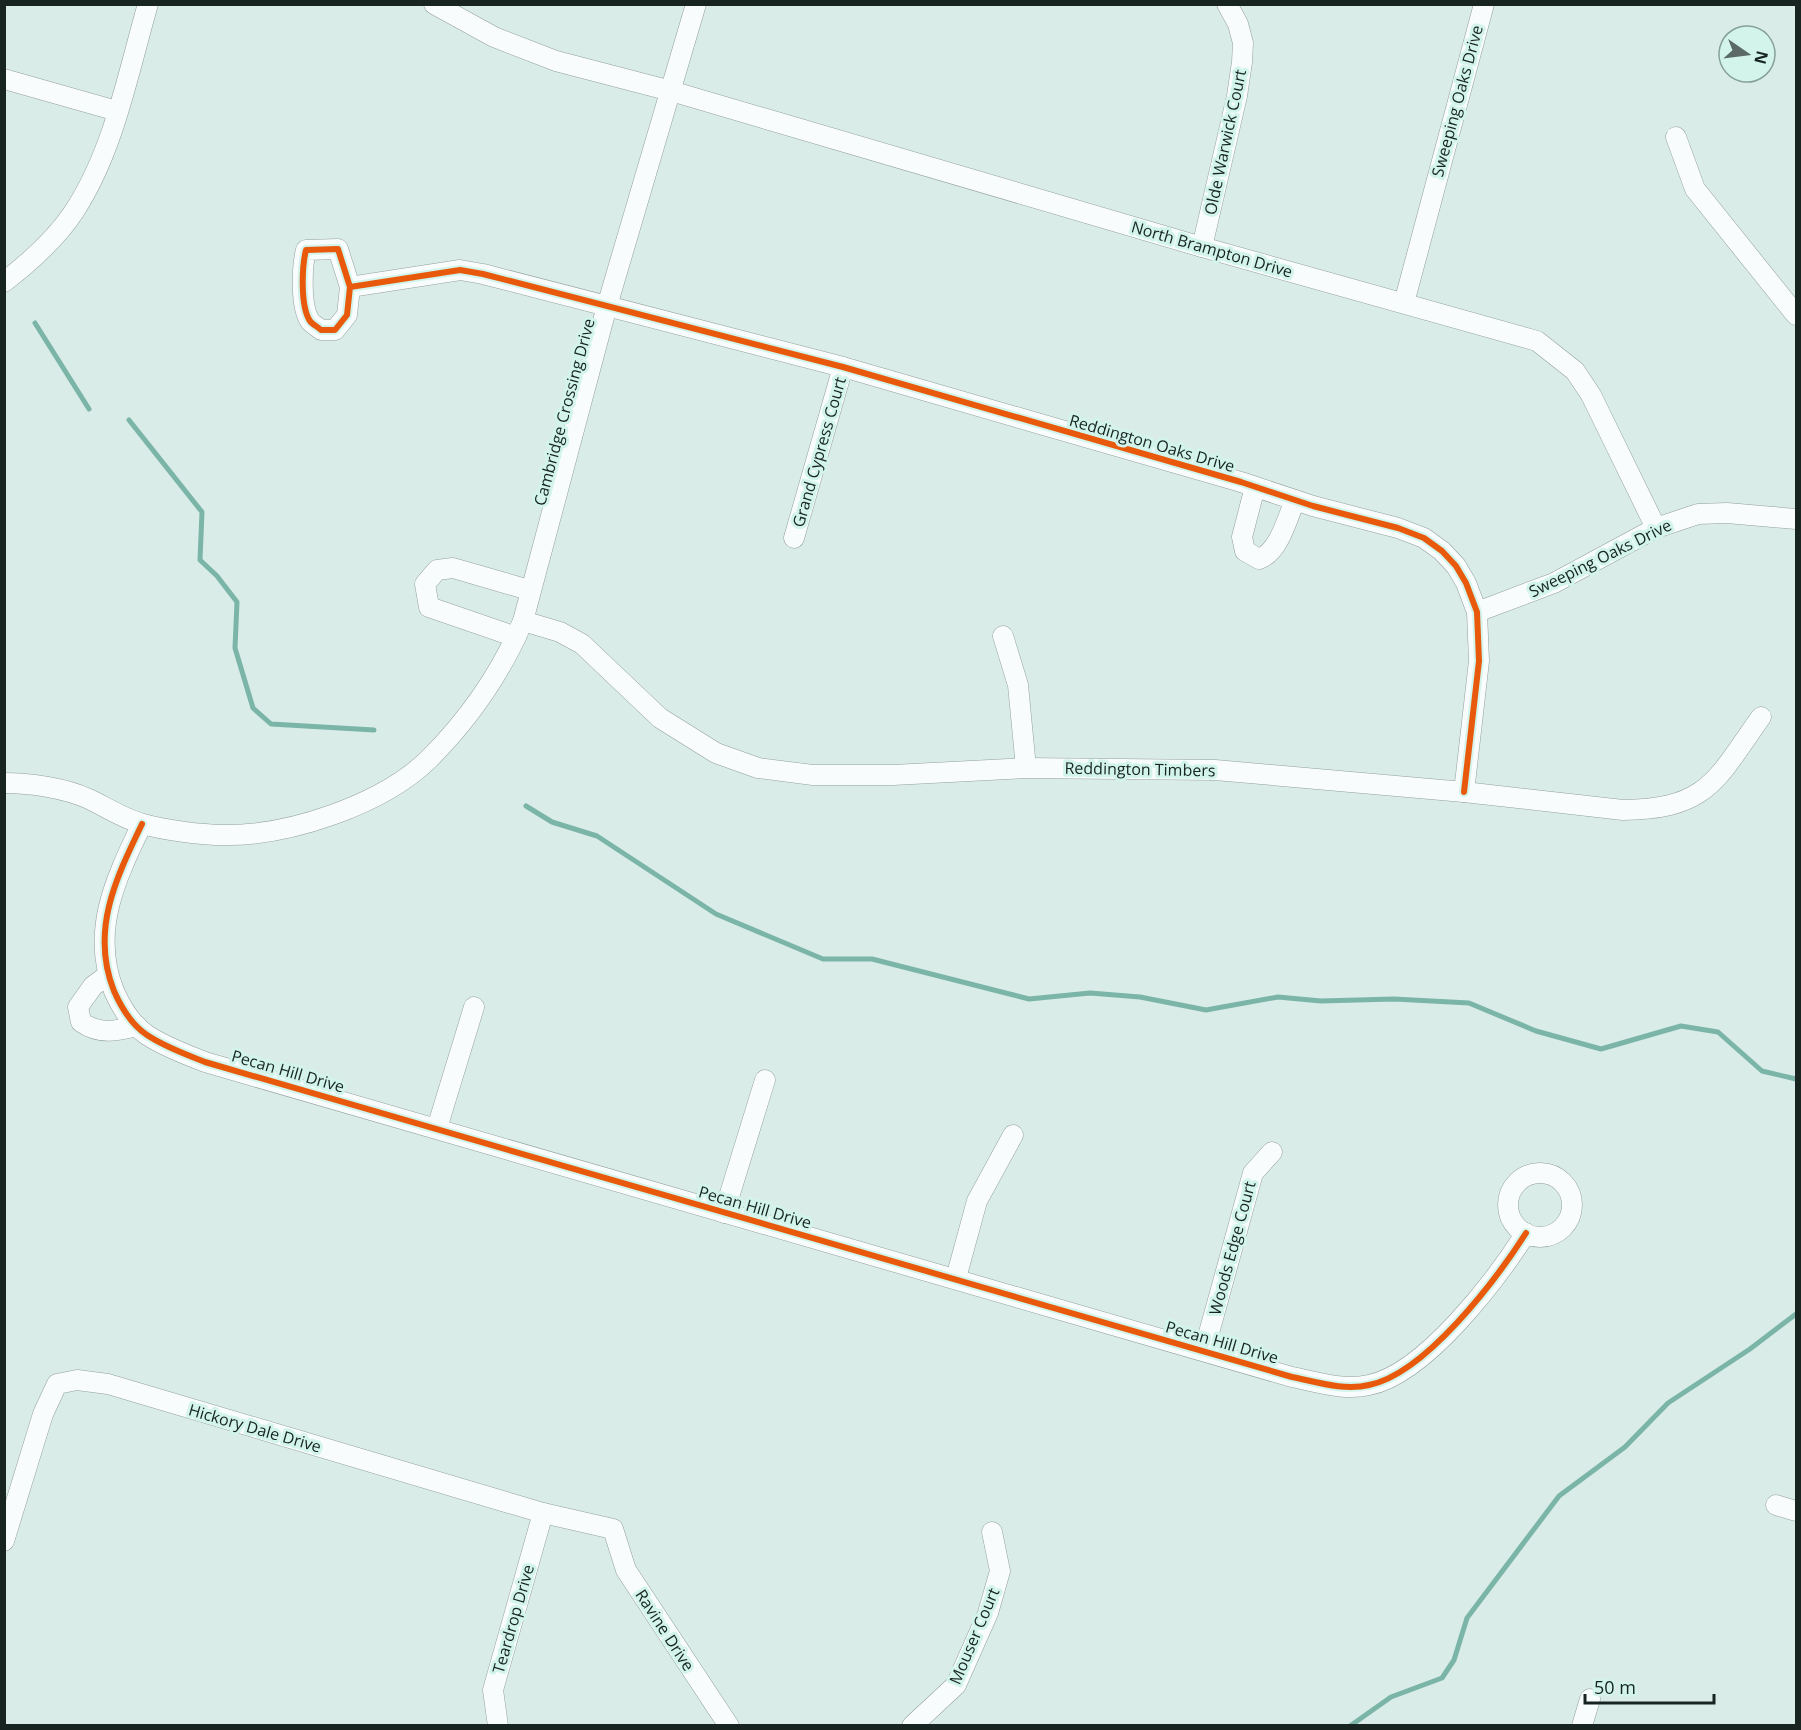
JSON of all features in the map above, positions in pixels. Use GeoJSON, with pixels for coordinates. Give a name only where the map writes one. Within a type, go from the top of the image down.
{"type":"FeatureCollection","features":[{"type":"Feature","properties":{"kind":"street"},"geometry":{"type":"LineString","coordinates":[[4,282],[43,248],[74,211],[99,165],[148,4]]}},
{"type":"Feature","properties":{"kind":"street","name":"North Brampton Drive"},"geometry":{"type":"LineString","coordinates":[[434,4],[494,37],[556,61],[671,91],[1202,247],[1519,334],[1537,341],[1564,360],[1575,371],[1596,405],[1656,528]]}},
{"type":"Feature","properties":{"kind":"street","name":"Cambridge Crossing Drive"},"geometry":{"type":"LineString","coordinates":[[4,783],[22,783],[86,797],[142,824],[223,836],[260,832],[328,816],[361,802],[397,782],[427,760],[469,713],[502,668],[520,629],[607,306],[696,4]]}},
{"type":"Feature","properties":{"kind":"street","name":"Olde Warwick Court"},"geometry":{"type":"LineString","coordinates":[[1202,247],[1238,96],[1242,62],[1243,43],[1238,24],[1227,4]]}},
{"type":"Feature","properties":{"kind":"street","name":"Sweeping Oaks Drive"},"geometry":{"type":"LineString","coordinates":[[1404,303],[1484,4]]}},
{"type":"Feature","properties":{"kind":"street"},"geometry":{"type":"LineString","coordinates":[[4,79],[117,111]]}},
{"type":"Feature","properties":{"kind":"street"},"geometry":{"type":"LineString","coordinates":[[1676,137],[1695,189],[1797,315]]}},
{"type":"Feature","properties":{"kind":"street","name":"Reddington Oaks Drive"},"geometry":{"type":"LineString","coordinates":[[350,287],[460,270],[843,367],[1295,500],[1398,528],[1424,538],[1442,551],[1456,566],[1478,612],[1479,661],[1464,792]]}},
{"type":"Feature","properties":{"kind":"street","name":"Grand Cypress Court"},"geometry":{"type":"LineString","coordinates":[[794,538],[843,367]]}},
{"type":"Feature","properties":{"kind":"street"},"geometry":{"type":"LineString","coordinates":[[1255,487],[1242,537],[1245,551],[1259,559],[1268,556],[1273,549],[1295,500]]}},
{"type":"Feature","properties":{"kind":"street","name":"Sweeping Oaks Drive"},"geometry":{"type":"LineString","coordinates":[[1478,612],[1554,583],[1656,528],[1698,514],[1727,513],[1797,519]]}},
{"type":"Feature","properties":{"kind":"street","name":"Reddington Timbers"},"geometry":{"type":"LineString","coordinates":[[530,590],[453,568],[436,570],[425,584],[429,607],[520,629],[560,632],[582,644],[660,718],[716,753],[759,768],[824,775],[1026,768],[1215,770],[1464,792],[1623,810],[1669,807],[1708,788],[1761,717]]}},
{"type":"Feature","properties":{"kind":"street"},"geometry":{"type":"LineString","coordinates":[[1003,636],[1018,685],[1026,768]]}},
{"type":"Feature","properties":{"kind":"street","name":"Pecan Hill Drive"},"geometry":{"type":"LineString","coordinates":[[142,824],[109,902],[103,929],[108,975],[120,1005],[145,1034],[173,1050],[206,1062],[1302,1379],[1353,1387],[1371,1385],[1409,1368],[1437,1343],[1507,1262],[1526,1233]]}},
{"type":"Feature","properties":{"kind":"street"},"geometry":{"type":"LineString","coordinates":[[108,975],[93,986],[78,1006],[81,1023],[94,1031],[122,1030],[137,1026]]}},
{"type":"Feature","properties":{"kind":"street"},"geometry":{"type":"LineString","coordinates":[[437,1128],[474,1008]]}},
{"type":"Feature","properties":{"kind":"street"},"geometry":{"type":"LineString","coordinates":[[724,1213],[765,1080]]}},
{"type":"Feature","properties":{"kind":"street"},"geometry":{"type":"LineString","coordinates":[[956,1278],[977,1201],[1013,1135]]}},
{"type":"Feature","properties":{"kind":"street","name":"Woods Edge Court"},"geometry":{"type":"LineString","coordinates":[[1204,1351],[1253,1173],[1272,1152]]}},
{"type":"Feature","properties":{"kind":"street","name":"Hickory Dale Drive"},"geometry":{"type":"LineString","coordinates":[[4,1542],[43,1413],[52,1391],[57,1383],[77,1380],[108,1384],[543,1513],[614,1529]]}},
{"type":"Feature","properties":{"kind":"street"},"geometry":{"type":"LineString","coordinates":[[1776,1505],[1797,1511]]}},
{"type":"Feature","properties":{"kind":"street","name":"Teardrop Drive"},"geometry":{"type":"LineString","coordinates":[[498,1725],[493,1690],[543,1513]]}},
{"type":"Feature","properties":{"kind":"street","name":"Ravine Drive"},"geometry":{"type":"LineString","coordinates":[[614,1529],[626,1570],[729,1725]]}},
{"type":"Feature","properties":{"kind":"street","name":"Mouser Court"},"geometry":{"type":"LineString","coordinates":[[912,1725],[956,1685],[988,1613],[1000,1571],[992,1532]]}},
{"type":"Feature","properties":{"kind":"street"},"geometry":{"type":"LineString","coordinates":[[1582,1725],[1590,1699]]}},
{"type":"Feature","properties":{"kind":"waterway"},"geometry":{"type":"LineString","coordinates":[[35,323],[89,409]]}},
{"type":"Feature","properties":{"kind":"waterway"},"geometry":{"type":"LineString","coordinates":[[129,420],[202,512],[200,560],[217,576],[237,602],[235,648],[253,708],[271,724],[374,730]]}},
{"type":"Feature","properties":{"kind":"waterway"},"geometry":{"type":"LineString","coordinates":[[526,806],[552,822],[597,836],[716,914],[823,959],[872,959],[1029,999],[1090,993],[1140,997],[1206,1010],[1278,997],[1321,1001],[1394,999],[1469,1003],[1536,1031],[1601,1049],[1681,1026],[1718,1032],[1762,1071],[1796,1079]]}},
{"type":"Feature","properties":{"kind":"waterway"},"geometry":{"type":"LineString","coordinates":[[1350,1726],[1391,1697],[1442,1678],[1454,1660],[1467,1618],[1559,1496],[1625,1447],[1668,1403],[1750,1349],[1796,1314]]}},
{"type":"Feature","properties":{"kind":"cycle path"},"geometry":{"type":"LineString","coordinates":[[350,287],[338,249],[306,250],[303,296],[310,321],[321,330],[335,330],[347,315],[350,287],[460,270],[483,274],[843,367],[1241,482],[1313,506],[1398,528],[1424,538],[1442,551],[1456,566],[1466,583],[1477,612],[1479,661],[1464,792]]}},
{"type":"Feature","properties":{"kind":"cycle path"},"geometry":{"type":"LineString","coordinates":[[142,824],[123,864],[109,905],[105,926],[107,969],[117,997],[136,1026],[161,1043],[205,1062],[1292,1377],[1340,1386],[1369,1385],[1391,1377],[1413,1363],[1435,1344],[1478,1299],[1526,1233]]}}]}
